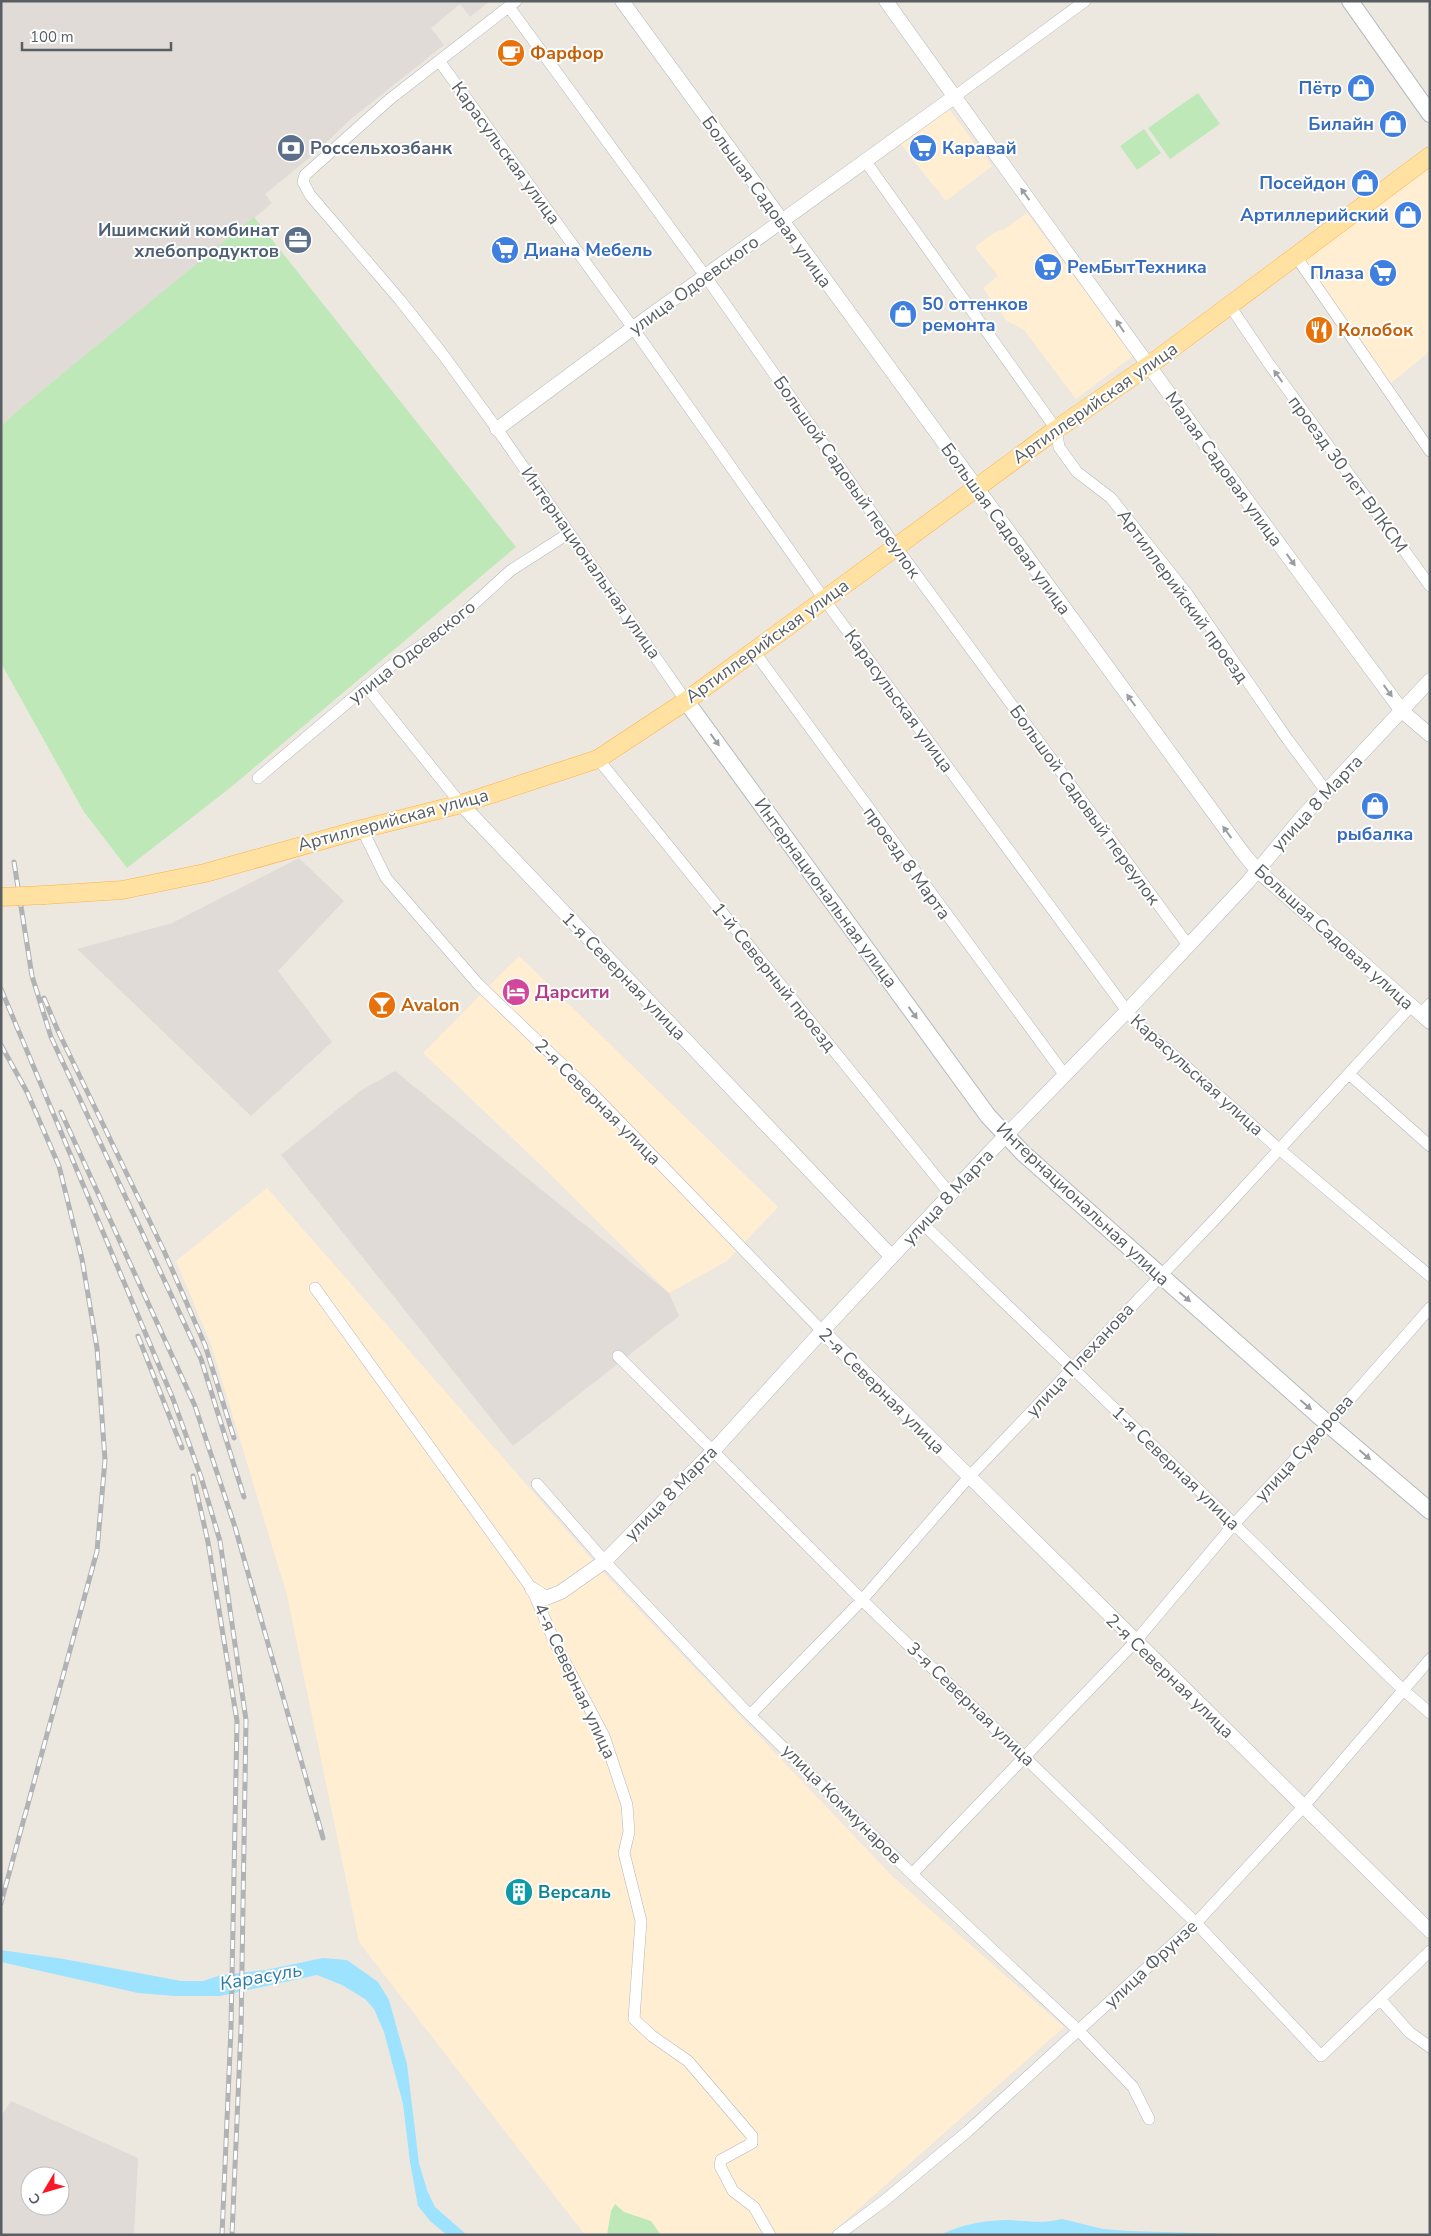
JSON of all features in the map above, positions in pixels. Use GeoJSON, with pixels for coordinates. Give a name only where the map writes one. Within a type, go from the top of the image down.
{"type":"FeatureCollection","features":[{"type":"Feature","properties":{"kind":"main road"},"geometry":{"type":"LineString","coordinates":[[1350,1],[1430,114]]}},
{"type":"Feature","properties":{"kind":"main road","name":"Артиллерийская улица"},"geometry":{"type":"LineString","coordinates":[[1,897],[122,890],[205,874],[362,828],[461,804],[598,759],[686,701],[1056,429],[1148,366],[1230,306],[1295,255],[1430,156]]}},
{"type":"Feature","properties":{"kind":"main road","name":"Интернациональная улица"},"geometry":{"type":"LineString","coordinates":[[686,701],[988,1116],[1023,1154],[1328,1424],[1430,1511]]}},
{"type":"Feature","properties":{"kind":"street","name":"Большая Садовая улица"},"geometry":{"type":"LineString","coordinates":[[622,1],[976,488],[1257,870],[1423,1012]]}},
{"type":"Feature","properties":{"kind":"street","name":"Малая Садовая улица"},"geometry":{"type":"LineString","coordinates":[[886,1],[954,97],[1082,270],[1148,366],[1402,711],[1430,735]]}},
{"type":"Feature","properties":{"kind":"street","name":"улица Одоевского"},"geometry":{"type":"LineString","coordinates":[[498,429],[633,328],[866,162],[1085,1]]}},
{"type":"Feature","properties":{"kind":"street"},"geometry":{"type":"LineString","coordinates":[[440,62],[513,4]]}},
{"type":"Feature","properties":{"kind":"street","name":"Большой Садовый переулок"},"geometry":{"type":"LineString","coordinates":[[513,4],[896,547],[1188,945]]}},
{"type":"Feature","properties":{"kind":"street","name":"Интернациональная улица"},"geometry":{"type":"LineString","coordinates":[[440,62],[390,100],[306,175],[303,182],[310,195],[400,300],[498,429],[686,701]]}},
{"type":"Feature","properties":{"kind":"street","name":"Карасульская улица"},"geometry":{"type":"LineString","coordinates":[[440,62],[633,328],[824,600],[1127,1012],[1279,1149],[1430,1276]]}},
{"type":"Feature","properties":{"kind":"street","name":"Артиллерийский проезд"},"geometry":{"type":"LineString","coordinates":[[866,162],[1056,429],[1059,447],[1077,472],[1111,498],[1188,595],[1288,740],[1326,791]]}},
{"type":"Feature","properties":{"kind":"street"},"geometry":{"type":"LineString","coordinates":[[1295,255],[1430,451]]}},
{"type":"Feature","properties":{"kind":"street","name":"проезд 30 лет ВЛКСМ"},"geometry":{"type":"LineString","coordinates":[[1230,306],[1267,361],[1430,586]]}},
{"type":"Feature","properties":{"kind":"street","name":"улица Одоевского"},"geometry":{"type":"LineString","coordinates":[[258,778],[392,665],[434,637],[465,612],[510,571],[569,533]]}},
{"type":"Feature","properties":{"kind":"street","name":"проезд 8 Марта"},"geometry":{"type":"LineString","coordinates":[[753,650],[1064,1074]]}},
{"type":"Feature","properties":{"kind":"street","name":"улица 8 Марта"},"geometry":{"type":"LineString","coordinates":[[546,1598],[561,1592],[605,1561],[713,1451],[891,1256],[1064,1074],[1127,1012],[1257,870],[1326,791],[1430,680]]}},
{"type":"Feature","properties":{"kind":"street","name":"1-я Северная улица"},"geometry":{"type":"LineString","coordinates":[[366,686],[461,804],[891,1256]]}},
{"type":"Feature","properties":{"kind":"street","name":"1-й Северный проезд"},"geometry":{"type":"LineString","coordinates":[[598,759],[950,1194]]}},
{"type":"Feature","properties":{"kind":"street","name":"2-я Северная улица"},"geometry":{"type":"LineString","coordinates":[[362,828],[386,878],[478,984],[592,1093],[822,1331],[1135,1642],[1430,1931]]}},
{"type":"Feature","properties":{"kind":"street","name":"улица Плеханова"},"geometry":{"type":"LineString","coordinates":[[751,1714],[862,1600],[969,1477],[1217,1217],[1349,1074],[1423,1012]]}},
{"type":"Feature","properties":{"kind":"street"},"geometry":{"type":"LineString","coordinates":[[1349,1074],[1430,1146]]}},
{"type":"Feature","properties":{"kind":"street","name":"1-я Северная улица"},"geometry":{"type":"LineString","coordinates":[[923,1224],[1402,1689],[1430,1713]]}},
{"type":"Feature","properties":{"kind":"street","name":"4-я Северная улица"},"geometry":{"type":"LineString","coordinates":[[315,1288],[532,1589],[555,1643],[604,1736],[627,1805],[629,1832],[624,1853],[641,1921],[634,2019],[652,2036],[688,2061],[752,2136],[752,2143],[721,2160],[720,2166],[733,2190],[754,2207],[770,2235]]}},
{"type":"Feature","properties":{"kind":"street","name":"улица Суворова"},"geometry":{"type":"LineString","coordinates":[[912,1874],[1135,1642],[1234,1524],[1328,1424],[1430,1308]]}},
{"type":"Feature","properties":{"kind":"street","name":"3-я Северная улица"},"geometry":{"type":"LineString","coordinates":[[618,1356],[862,1600],[1196,1923],[1321,2056],[1380,1999]]}},
{"type":"Feature","properties":{"kind":"street","name":"улица Коммунаров"},"geometry":{"type":"LineString","coordinates":[[538,1484],[605,1561],[751,1714],[912,1874],[1079,2031],[1133,2087],[1149,2119]]}},
{"type":"Feature","properties":{"kind":"street"},"geometry":{"type":"LineString","coordinates":[[532,1589],[546,1598],[542,1613]]}},
{"type":"Feature","properties":{"kind":"street","name":"улица Фрунзе"},"geometry":{"type":"LineString","coordinates":[[838,2235],[884,2201],[960,2137],[1196,1923],[1304,1806],[1402,1689],[1430,1659]]}},
{"type":"Feature","properties":{"kind":"street"},"geometry":{"type":"LineString","coordinates":[[1430,1950],[1380,1999],[1408,2032],[1430,2047]]}},
{"type":"Feature","properties":{"kind":"shaded area"},"geometry":{"type":"Polygon","coordinates":[[[1,1],[490,1],[470,17],[460,4],[431,28],[444,45],[351,119],[313,155],[265,194],[272,203],[1,426],[1,1]]]}},
{"type":"Feature","properties":{"kind":"shaded area"},"geometry":{"type":"Polygon","coordinates":[[[948,108],[992,166],[946,201],[899,142],[948,108]]]}},
{"type":"Feature","properties":{"kind":"shaded area"},"geometry":{"type":"Polygon","coordinates":[[[1430,163],[1430,351],[1390,384],[1303,259],[1430,163]]]}},
{"type":"Feature","properties":{"kind":"shaded area"},"geometry":{"type":"Polygon","coordinates":[[[1027,213],[1134,355],[1076,399],[1024,330],[1007,321],[983,288],[998,276],[975,247],[1027,213]]]}},
{"type":"Feature","properties":{"kind":"shaded area"},"geometry":{"type":"Polygon","coordinates":[[[299,858],[344,901],[278,971],[332,1042],[251,1116],[77,949],[172,923],[299,858]]]}},
{"type":"Feature","properties":{"kind":"shaded area"},"geometry":{"type":"Polygon","coordinates":[[[519,956],[778,1207],[727,1261],[669,1293],[547,1171],[423,1053],[519,956]]]}},
{"type":"Feature","properties":{"kind":"shaded area"},"geometry":{"type":"Polygon","coordinates":[[[395,1071],[669,1293],[679,1316],[513,1446],[281,1155],[360,1091],[395,1071]]]}},
{"type":"Feature","properties":{"kind":"shaded area"},"geometry":{"type":"Polygon","coordinates":[[[267,1188],[603,1572],[893,1877],[1064,2027],[829,2235],[585,2235],[359,1942],[287,1595],[211,1344],[176,1261],[267,1188]]]}},
{"type":"Feature","properties":{"kind":"shaded area"},"geometry":{"type":"Polygon","coordinates":[[[11,2101],[138,2158],[134,2235],[1,2235],[1,2116],[11,2101]]]}},
{"type":"Feature","properties":{"kind":"green space"},"geometry":{"type":"Polygon","coordinates":[[[1198,93],[1220,124],[1170,159],[1148,128],[1198,93]]]}},
{"type":"Feature","properties":{"kind":"green space"},"geometry":{"type":"Polygon","coordinates":[[[1144,129],[1161,153],[1137,170],[1120,146],[1144,129]]]}},
{"type":"Feature","properties":{"kind":"green space"},"geometry":{"type":"Polygon","coordinates":[[[254,217],[516,547],[230,788],[127,868],[84,812],[1,663],[1,426],[254,217]]]}},
{"type":"Feature","properties":{"kind":"green space"},"geometry":{"type":"Polygon","coordinates":[[[615,2204],[624,2212],[651,2221],[661,2235],[607,2235],[611,2211],[615,2204]]]}},
{"type":"Feature","properties":{"kind":"water","name":"Карасуль"},"geometry":{"type":"Polygon","coordinates":[[[1,1950],[64,1959],[181,1981],[203,1981],[221,1975],[265,1970],[323,1958],[347,1960],[378,1982],[389,2000],[407,2064],[419,2163],[427,2190],[435,2207],[467,2235],[447,2235],[430,2221],[418,2206],[410,2162],[403,2104],[384,2032],[374,2009],[365,1999],[342,1985],[317,1975],[220,1996],[175,1996],[138,1993],[1,1962],[1,1950]]]}},
{"type":"Feature","properties":{"kind":"water"},"geometry":{"type":"Polygon","coordinates":[[[1062,2219],[1103,2229],[1129,2231],[1275,2235],[940,2235],[964,2226],[990,2221],[1041,2222],[1062,2219]]]}},
{"type":"Feature","properties":{"kind":"railway"},"geometry":{"type":"LineString","coordinates":[[14,862],[32,976],[51,1037],[201,1359],[244,1497]]}},
{"type":"Feature","properties":{"kind":"railway"},"geometry":{"type":"LineString","coordinates":[[1,989],[173,1399],[201,1477],[220,1541],[246,1720],[241,2029],[232,2235]]}},
{"type":"Feature","properties":{"kind":"railway"},"geometry":{"type":"LineString","coordinates":[[44,998],[164,1251],[205,1345],[234,1438]]}},
{"type":"Feature","properties":{"kind":"railway"},"geometry":{"type":"LineString","coordinates":[[1,1045],[27,1092],[59,1166],[82,1259],[97,1348],[105,1460],[97,1551],[1,1903]]}},
{"type":"Feature","properties":{"kind":"railway"},"geometry":{"type":"LineString","coordinates":[[61,1112],[195,1406],[235,1527],[323,1838]]}},
{"type":"Feature","properties":{"kind":"railway"},"geometry":{"type":"LineString","coordinates":[[138,1336],[182,1448]]}},
{"type":"Feature","properties":{"kind":"railway"},"geometry":{"type":"LineString","coordinates":[[193,1476],[208,1542],[237,1721],[231,2028],[222,2235]]}},
{"type":"Feature","properties":{"kind":"place","name":"Фарфор"},"geometry":{"type":"Point","coordinates":[511,53]}},
{"type":"Feature","properties":{"kind":"place","name":"Пётр"},"geometry":{"type":"Point","coordinates":[1361,88]}},
{"type":"Feature","properties":{"kind":"place","name":"Билайн"},"geometry":{"type":"Point","coordinates":[1393,124]}},
{"type":"Feature","properties":{"kind":"place","name":"Россельхозбанк"},"geometry":{"type":"Point","coordinates":[291,148]}},
{"type":"Feature","properties":{"kind":"place","name":"Каравай"},"geometry":{"type":"Point","coordinates":[923,148]}},
{"type":"Feature","properties":{"kind":"place","name":"Посейдон"},"geometry":{"type":"Point","coordinates":[1365,183]}},
{"type":"Feature","properties":{"kind":"place","name":"Артиллерийский"},"geometry":{"type":"Point","coordinates":[1408,215]}},
{"type":"Feature","properties":{"kind":"place","name":"Ишимский комбинат хлебопродуктов"},"geometry":{"type":"Point","coordinates":[298,240]}},
{"type":"Feature","properties":{"kind":"place","name":"Диана Мебель"},"geometry":{"type":"Point","coordinates":[505,250]}},
{"type":"Feature","properties":{"kind":"place","name":"РемБытТехника"},"geometry":{"type":"Point","coordinates":[1048,267]}},
{"type":"Feature","properties":{"kind":"place","name":"Плаза"},"geometry":{"type":"Point","coordinates":[1383,273]}},
{"type":"Feature","properties":{"kind":"place","name":"50 оттенков ремонта"},"geometry":{"type":"Point","coordinates":[903,314]}},
{"type":"Feature","properties":{"kind":"place","name":"Колобок"},"geometry":{"type":"Point","coordinates":[1319,330]}},
{"type":"Feature","properties":{"kind":"place","name":"рыбалка"},"geometry":{"type":"Point","coordinates":[1375,806]}},
{"type":"Feature","properties":{"kind":"place","name":"Дарсити"},"geometry":{"type":"Point","coordinates":[516,992]}},
{"type":"Feature","properties":{"kind":"place","name":"Avalon"},"geometry":{"type":"Point","coordinates":[382,1005]}},
{"type":"Feature","properties":{"kind":"place","name":"Версаль"},"geometry":{"type":"Point","coordinates":[519,1892]}}]}
